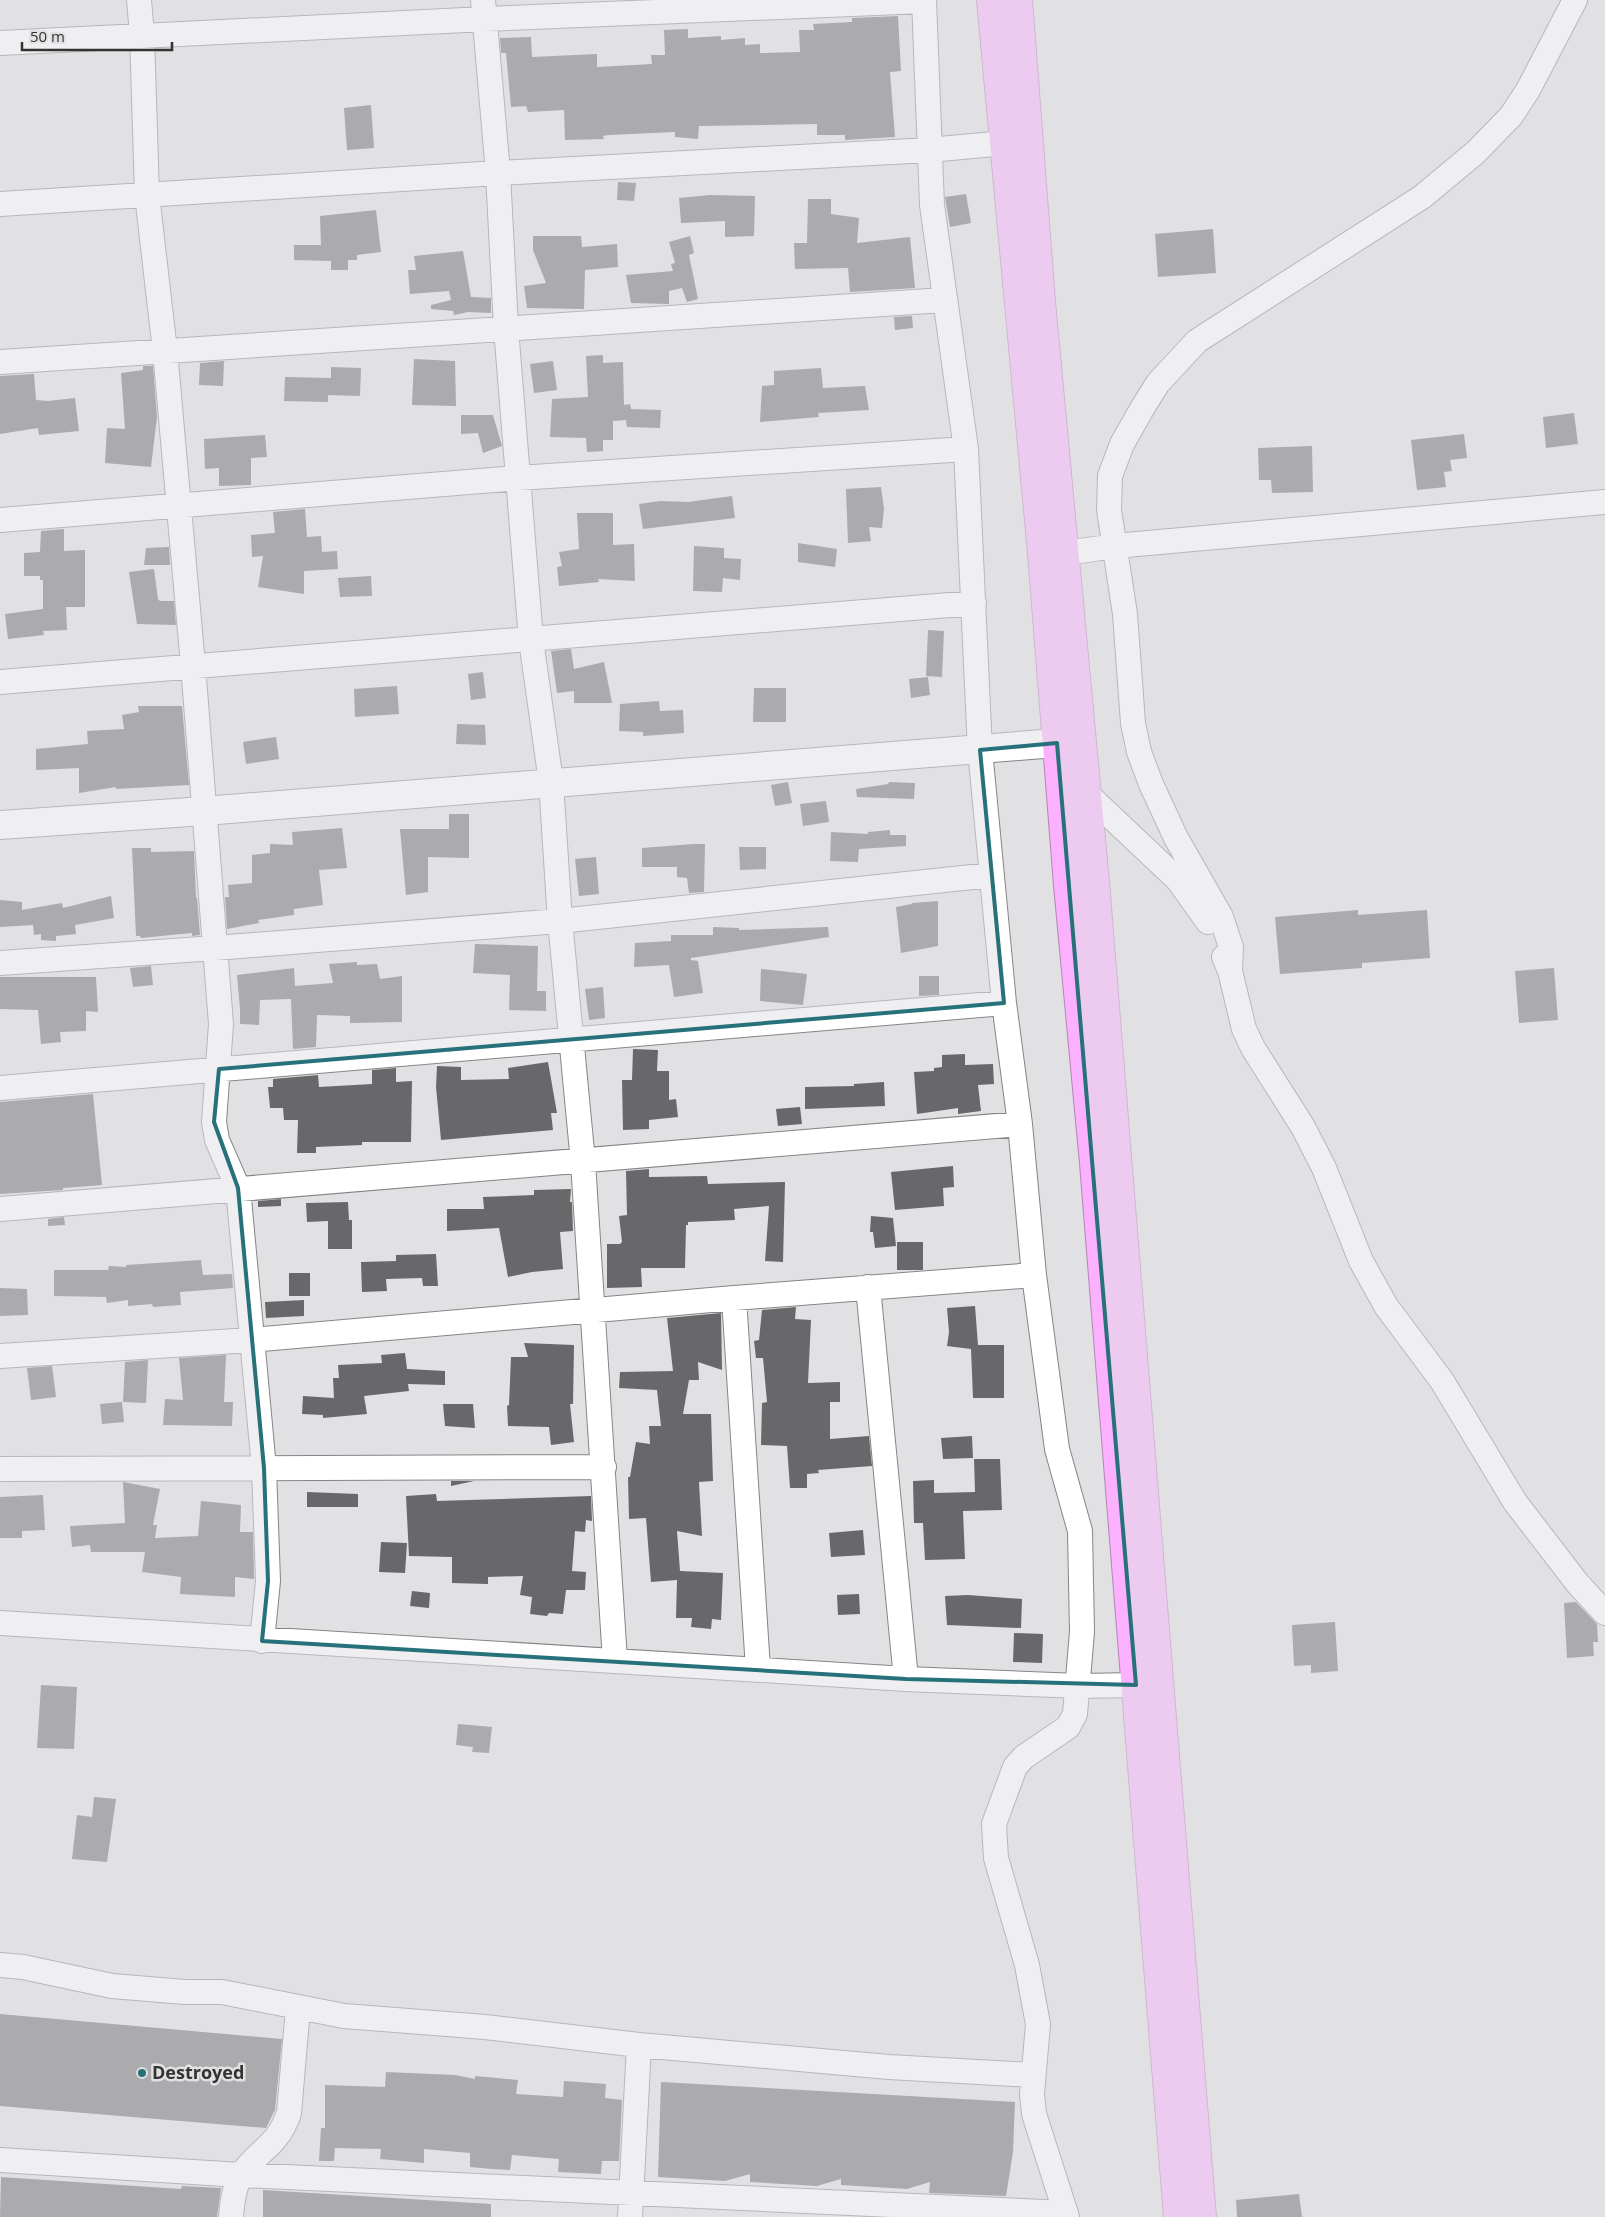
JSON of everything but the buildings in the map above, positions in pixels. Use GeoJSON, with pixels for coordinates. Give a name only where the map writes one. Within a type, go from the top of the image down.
{"type":"FeatureCollection","features":[{"type":"Feature","properties":{"kind":"highway"},"geometry":{"type":"LineString","coordinates":[[991,0],[1069,742],[1086,793],[1202,2217]]}},
{"type":"Feature","properties":{"kind":"highway"},"geometry":{"type":"LineString","coordinates":[[1018,0],[1041,302],[1066,553],[1069,742],[1094,1164],[1178,2217]]}},
{"type":"Feature","properties":{"kind":"street"},"geometry":{"type":"LineString","coordinates":[[139,0],[142,35],[147,195],[166,351],[222,1024],[219,1069],[215,1086],[214,1122],[217,1140],[238,1188],[264,1468],[268,1581],[262,1641]]}},
{"type":"Feature","properties":{"kind":"street"},"geometry":{"type":"LineString","coordinates":[[1230,971],[1231,947],[1221,917],[1176,838],[1151,784],[1139,752],[1133,724],[1125,614],[1109,510],[1110,476],[1122,444],[1158,383],[1197,341],[1422,197],[1476,152],[1511,116],[1524,96],[1575,0]]}},
{"type":"Feature","properties":{"kind":"street"},"geometry":{"type":"LineString","coordinates":[[0,43],[142,35],[484,9],[924,1],[932,205],[966,449],[980,750],[991,875],[1004,1003],[1020,1124],[1034,1275],[1057,1449],[1080,1531],[1082,1632],[1079,1686],[1075,1714],[1068,1727],[1024,1757],[1014,1767],[994,1824],[996,1858],[1027,1965],[1038,2024],[1033,2075],[1034,2114],[1067,2215],[241,2175],[0,2160]]}},
{"type":"Feature","properties":{"kind":"street"},"geometry":{"type":"LineString","coordinates":[[484,9],[498,173],[506,328],[531,640],[550,782],[570,1039],[583,1162],[615,1661]]}},
{"type":"Feature","properties":{"kind":"street"},"geometry":{"type":"LineString","coordinates":[[0,204],[498,173],[929,150],[1005,143]]}},
{"type":"Feature","properties":{"kind":"street"},"geometry":{"type":"LineString","coordinates":[[0,362],[944,300]]}},
{"type":"Feature","properties":{"kind":"street"},"geometry":{"type":"LineString","coordinates":[[0,520],[518,478],[966,449]]}},
{"type":"Feature","properties":{"kind":"street"},"geometry":{"type":"LineString","coordinates":[[1066,553],[1115,546],[1605,502]]}},
{"type":"Feature","properties":{"kind":"street"},"geometry":{"type":"LineString","coordinates":[[0,682],[974,603]]}},
{"type":"Feature","properties":{"kind":"street"},"geometry":{"type":"LineString","coordinates":[[0,825],[204,811],[1069,742]]}},
{"type":"Feature","properties":{"kind":"street"},"geometry":{"type":"LineString","coordinates":[[1086,793],[1178,880],[1200,908],[1216,936],[1230,971],[1244,1029],[1252,1048],[1303,1127],[1324,1168],[1361,1262],[1386,1306],[1442,1381],[1514,1502],[1578,1584],[1605,1613]]}},
{"type":"Feature","properties":{"kind":"street"},"geometry":{"type":"LineString","coordinates":[[0,963],[560,921],[991,875]]}},
{"type":"Feature","properties":{"kind":"street"},"geometry":{"type":"LineString","coordinates":[[0,1088],[1004,1003]]}},
{"type":"Feature","properties":{"kind":"street"},"geometry":{"type":"LineString","coordinates":[[0,1209],[238,1188],[583,1162],[1020,1124]]}},
{"type":"Feature","properties":{"kind":"street"},"geometry":{"type":"LineString","coordinates":[[0,1356],[251,1340],[734,1298],[1034,1275]]}},
{"type":"Feature","properties":{"kind":"street"},"geometry":{"type":"LineString","coordinates":[[868,1287],[906,1679]]}},
{"type":"Feature","properties":{"kind":"street"},"geometry":{"type":"LineString","coordinates":[[734,1298],[758,1669]]}},
{"type":"Feature","properties":{"kind":"street"},"geometry":{"type":"LineString","coordinates":[[0,1469],[604,1467]]}},
{"type":"Feature","properties":{"kind":"street"},"geometry":{"type":"LineString","coordinates":[[0,1623],[262,1641],[906,1679],[1079,1686],[1136,1685]]}},
{"type":"Feature","properties":{"kind":"street"},"geometry":{"type":"LineString","coordinates":[[0,1966],[31,1968],[112,1986],[184,1992],[222,1992],[266,1999],[298,2008],[344,2016],[485,2027],[639,2045],[889,2067],[1033,2075]]}},
{"type":"Feature","properties":{"kind":"street"},"geometry":{"type":"LineString","coordinates":[[231,2217],[234,2193],[241,2175],[274,2142],[284,2129],[289,2113],[298,2008]]}},
{"type":"Feature","properties":{"kind":"street"},"geometry":{"type":"LineString","coordinates":[[630,2217],[639,2045]]}},
{"type":"Feature","properties":{"kind":"highlighted area"},"geometry":{"type":"Polygon","coordinates":[[[1057,743],[1136,1685],[906,1679],[262,1641],[268,1581],[264,1468],[238,1188],[214,1122],[219,1069],[1004,1003],[980,750],[1057,743]]]}},
{"type":"Feature","properties":{"kind":"place","name":"Destroyed"},"geometry":{"type":"Point","coordinates":[142,2073]}}]}
